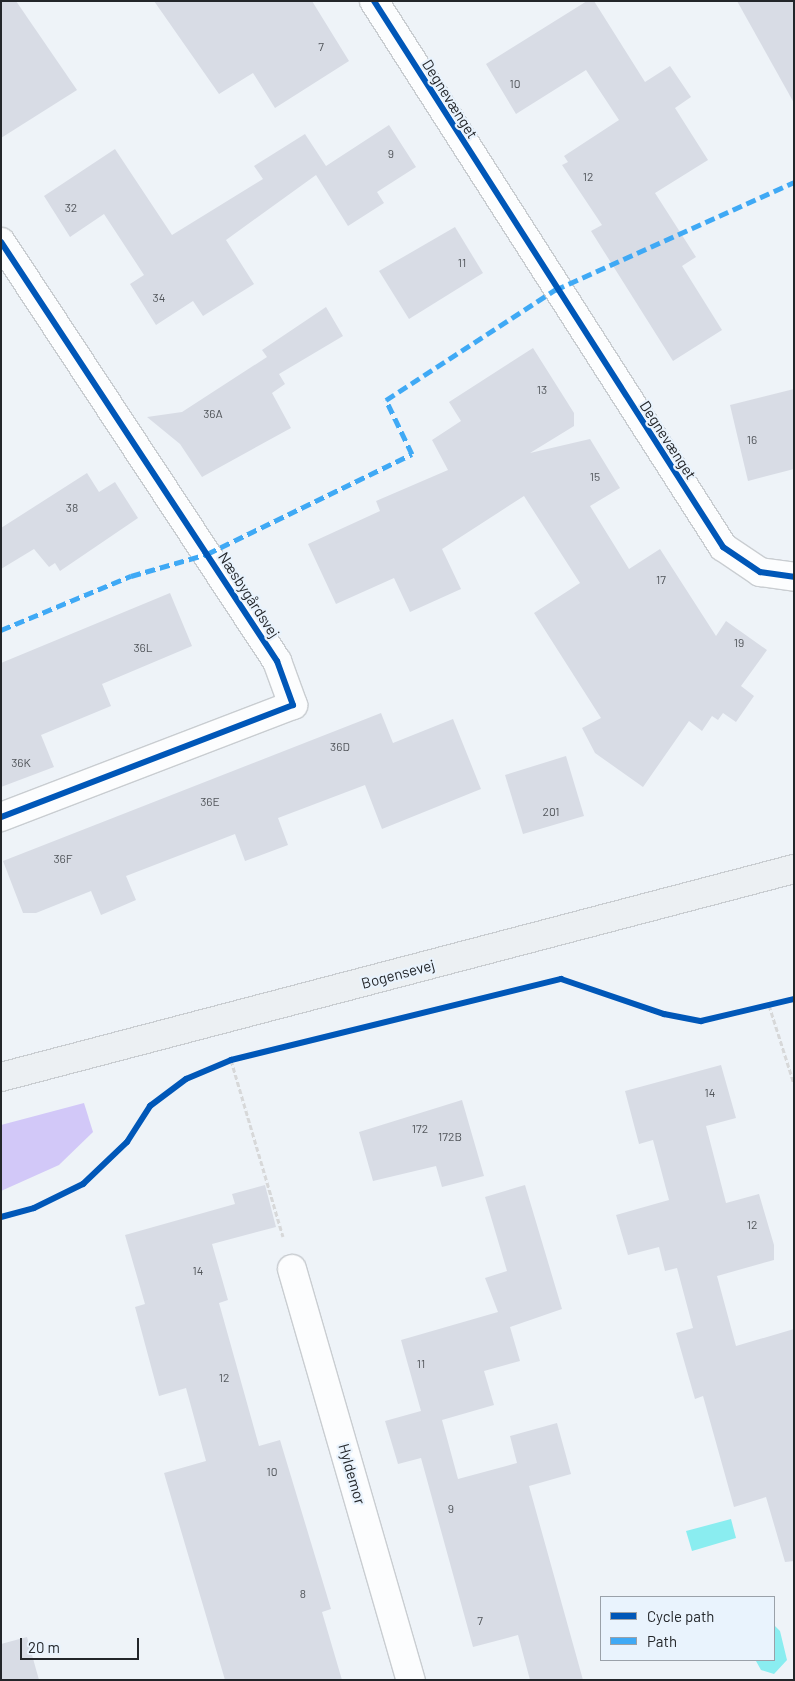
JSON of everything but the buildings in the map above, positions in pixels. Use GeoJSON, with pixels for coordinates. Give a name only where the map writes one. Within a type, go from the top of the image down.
{"type":"FeatureCollection","features":[{"type":"Feature","properties":{"kind":"main road","name":"Bogensevej"},"geometry":{"type":"LineString","coordinates":[[1,1077],[794,868]]}},
{"type":"Feature","properties":{"kind":"street","name":"Degnevænget"},"geometry":{"type":"LineString","coordinates":[[374,1],[723,547],[760,572],[794,577]]}},
{"type":"Feature","properties":{"kind":"street","name":"Næsbygårdsvej"},"geometry":{"type":"LineString","coordinates":[[1,242],[277,661],[293,704],[1,817]]}},
{"type":"Feature","properties":{"kind":"street","name":"Hyldemor"},"geometry":{"type":"LineString","coordinates":[[292,1269],[411,1680]]}},
{"type":"Feature","properties":{"kind":"path"},"geometry":{"type":"LineString","coordinates":[[761,1008],[778,1003]]}},
{"type":"Feature","properties":{"kind":"path"},"geometry":{"type":"LineString","coordinates":[[770,1006],[794,1084]]}},
{"type":"Feature","properties":{"kind":"path"},"geometry":{"type":"LineString","coordinates":[[222,1064],[240,1057]]}},
{"type":"Feature","properties":{"kind":"path"},"geometry":{"type":"LineString","coordinates":[[231,1060],[292,1269]]}},
{"type":"Feature","properties":{"kind":"shaded area"},"geometry":{"type":"Polygon","coordinates":[[[84,1103],[93,1132],[59,1165],[1,1191],[1,1125],[84,1103]]]}},
{"type":"Feature","properties":{"kind":"water"},"geometry":{"type":"Polygon","coordinates":[[[731,1519],[736,1538],[692,1551],[686,1531],[731,1519]]]}},
{"type":"Feature","properties":{"kind":"water"},"geometry":{"type":"Polygon","coordinates":[[[775,1626],[780,1631],[787,1660],[774,1674],[761,1670],[756,1661],[775,1661],[775,1626]]]}},
{"type":"Feature","properties":{"kind":"marked path"},"geometry":{"type":"LineString","coordinates":[[1,630],[131,576],[207,554],[412,454],[386,400],[555,290],[794,182]]}},
{"type":"Feature","properties":{"kind":"cycle path"},"geometry":{"type":"LineString","coordinates":[[374,1],[723,547],[760,572],[794,577]]}},
{"type":"Feature","properties":{"kind":"cycle path"},"geometry":{"type":"LineString","coordinates":[[1,242],[277,661],[293,705],[1,817]]}},
{"type":"Feature","properties":{"kind":"cycle path"},"geometry":{"type":"LineString","coordinates":[[1,1217],[34,1208],[83,1184],[127,1142],[150,1106],[186,1079],[231,1060],[561,979],[664,1014],[701,1021],[794,999]]}}]}
